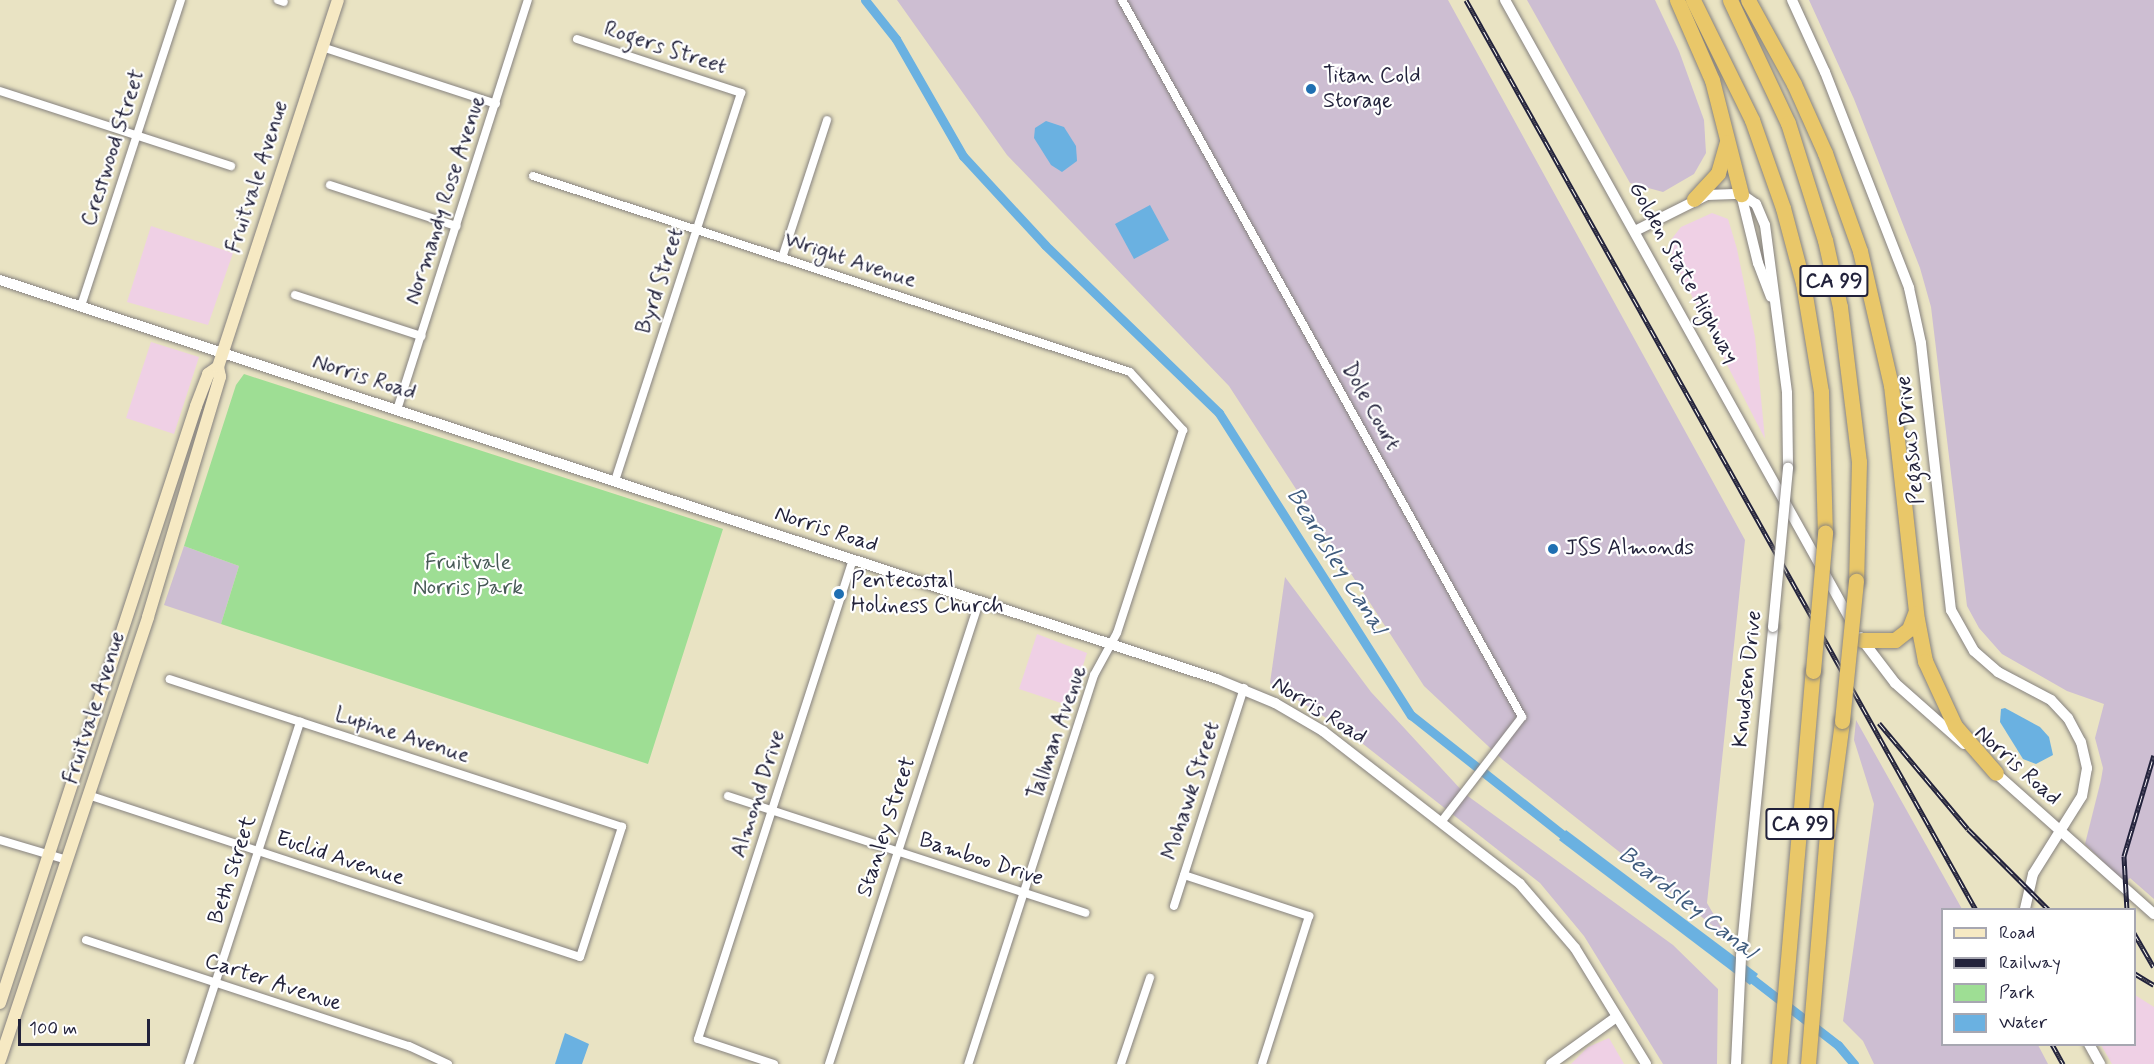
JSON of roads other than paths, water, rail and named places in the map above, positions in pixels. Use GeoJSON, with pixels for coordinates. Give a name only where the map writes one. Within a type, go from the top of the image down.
{"type":"FeatureCollection","features":[{"type":"Feature","properties":{"kind":"highway"},"geometry":{"type":"LineString","coordinates":[[1677,0],[1712,80],[1741,194]]}},
{"type":"Feature","properties":{"kind":"highway","name":"CA 99"},"geometry":{"type":"LineString","coordinates":[[1693,0],[1752,120],[1783,208],[1803,284],[1821,392],[1825,533],[1784,976],[1779,1064]]}},
{"type":"Feature","properties":{"kind":"highway","name":"CA 99"},"geometry":{"type":"LineString","coordinates":[[1730,0],[1788,123],[1825,240],[1838,296],[1859,462],[1856,581],[1842,721],[1827,834],[1809,1057]]}},
{"type":"Feature","properties":{"kind":"highway"},"geometry":{"type":"LineString","coordinates":[[1749,0],[1794,84],[1825,153],[1860,251],[1891,385],[1916,607],[1925,661],[1942,704],[1967,743],[1996,773]]}},
{"type":"Feature","properties":{"kind":"highway"},"geometry":{"type":"LineString","coordinates":[[1694,199],[1718,173],[1728,136]]}},
{"type":"Feature","properties":{"kind":"highway"},"geometry":{"type":"LineString","coordinates":[[1862,640],[1887,642],[1903,635],[1913,622],[1916,607]]}},
{"type":"Feature","properties":{"kind":"main road","name":"Fruitvale Avenue"},"geometry":{"type":"LineString","coordinates":[[0,1003],[208,374],[218,367],[224,353],[338,0]]}},
{"type":"Feature","properties":{"kind":"main road","name":"Fruitvale Avenue"},"geometry":{"type":"LineString","coordinates":[[1,1062],[161,572],[220,377],[218,367]]}},
{"type":"Feature","properties":{"kind":"main road"},"geometry":{"type":"LineString","coordinates":[[143,567],[161,572]]}},
{"type":"Feature","properties":{"kind":"street","name":"Crestwood Street"},"geometry":{"type":"LineString","coordinates":[[81,306],[181,0]]}},
{"type":"Feature","properties":{"kind":"street","name":"Normandy Rose Avenue"},"geometry":{"type":"LineString","coordinates":[[397,410],[528,0]]}},
{"type":"Feature","properties":{"kind":"street","name":"Dole Court"},"geometry":{"type":"LineString","coordinates":[[1122,0],[1522,717],[1442,821]]}},
{"type":"Feature","properties":{"kind":"street","name":"Golden State Highway"},"geometry":{"type":"LineString","coordinates":[[1505,0],[1862,640]]}},
{"type":"Feature","properties":{"kind":"street","name":"Pegasus Drive"},"geometry":{"type":"LineString","coordinates":[[1792,0],[1818,54],[1909,288],[1921,343],[1951,610],[1974,651],[1998,672],[2051,700],[2068,718],[2081,742],[2086,768],[2085,789],[2030,880],[2025,908]]}},
{"type":"Feature","properties":{"kind":"street","name":"Rogers Street"},"geometry":{"type":"LineString","coordinates":[[577,39],[741,93]]}},
{"type":"Feature","properties":{"kind":"street"},"geometry":{"type":"LineString","coordinates":[[322,47],[496,104]]}},
{"type":"Feature","properties":{"kind":"street"},"geometry":{"type":"LineString","coordinates":[[0,91],[231,166]]}},
{"type":"Feature","properties":{"kind":"street","name":"Byrd Street"},"geometry":{"type":"LineString","coordinates":[[615,481],[741,93]]}},
{"type":"Feature","properties":{"kind":"street"},"geometry":{"type":"LineString","coordinates":[[782,258],[827,120]]}},
{"type":"Feature","properties":{"kind":"street","name":"Wright Avenue"},"geometry":{"type":"LineString","coordinates":[[533,176],[1130,372],[1149,393]]}},
{"type":"Feature","properties":{"kind":"street"},"geometry":{"type":"LineString","coordinates":[[330,185],[456,226]]}},
{"type":"Feature","properties":{"kind":"street"},"geometry":{"type":"LineString","coordinates":[[1635,231],[1694,199],[1718,193],[1741,194]]}},
{"type":"Feature","properties":{"kind":"street","name":"Knudsen Drive"},"geometry":{"type":"LineString","coordinates":[[1741,194],[1758,263],[1772,298]]}},
{"type":"Feature","properties":{"kind":"street","name":"Knudsen Drive"},"geometry":{"type":"LineString","coordinates":[[1736,1064],[1741,956],[1788,468],[1787,393],[1772,298],[1763,219],[1756,204],[1741,194]]}},
{"type":"Feature","properties":{"kind":"street","name":"Norris Road"},"geometry":{"type":"LineString","coordinates":[[0,280],[1244,688],[1323,731],[1500,866],[1540,904],[1575,948],[1615,1018],[1646,1064]]}},
{"type":"Feature","properties":{"kind":"street"},"geometry":{"type":"LineString","coordinates":[[295,295],[421,336]]}},
{"type":"Feature","properties":{"kind":"street","name":"Tallman Avenue"},"geometry":{"type":"LineString","coordinates":[[968,1064],[1094,675],[1112,644],[1183,430],[1149,393]]}},
{"type":"Feature","properties":{"kind":"street","name":"Almond Drive"},"geometry":{"type":"LineString","coordinates":[[774,1064],[698,1039],[854,559]]}},
{"type":"Feature","properties":{"kind":"street","name":"Stanley Street"},"geometry":{"type":"LineString","coordinates":[[829,1064],[979,600]]}},
{"type":"Feature","properties":{"kind":"street","name":"Norris Road"},"geometry":{"type":"LineString","coordinates":[[1862,640],[1895,683],[2154,914]]}},
{"type":"Feature","properties":{"kind":"street","name":"Lupine Avenue"},"geometry":{"type":"LineString","coordinates":[[170,679],[622,827],[580,957]]}},
{"type":"Feature","properties":{"kind":"street","name":"Mohawk Street"},"geometry":{"type":"LineString","coordinates":[[1174,906],[1244,688]]}},
{"type":"Feature","properties":{"kind":"street","name":"Beth Street"},"geometry":{"type":"LineString","coordinates":[[189,1064],[300,722]]}},
{"type":"Feature","properties":{"kind":"street","name":"Euclid Avenue"},"geometry":{"type":"LineString","coordinates":[[88,795],[580,957]]}},
{"type":"Feature","properties":{"kind":"street","name":"Bamboo Drive"},"geometry":{"type":"LineString","coordinates":[[728,796],[1085,913]]}},
{"type":"Feature","properties":{"kind":"street"},"geometry":{"type":"LineString","coordinates":[[0,840],[67,860]]}},
{"type":"Feature","properties":{"kind":"street"},"geometry":{"type":"LineString","coordinates":[[1184,875],[1310,916],[1262,1064]]}},
{"type":"Feature","properties":{"kind":"street","name":"Carter Avenue"},"geometry":{"type":"LineString","coordinates":[[86,940],[409,1046],[448,1064]]}},
{"type":"Feature","properties":{"kind":"street"},"geometry":{"type":"LineString","coordinates":[[1121,1064],[1150,978]]}},
{"type":"Feature","properties":{"kind":"street"},"geometry":{"type":"LineString","coordinates":[[1551,1064],[1615,1018]]}},
{"type":"Feature","properties":{"kind":"street"},"geometry":{"type":"LineString","coordinates":[[2090,1046],[2100,1064]]}},
{"type":"Feature","properties":{"kind":"water"},"geometry":{"type":"Polygon","coordinates":[[[1046,121],[1064,127],[1076,146],[1077,161],[1062,172],[1051,165],[1034,138],[1035,128],[1046,121]]]}},
{"type":"Feature","properties":{"kind":"water"},"geometry":{"type":"Polygon","coordinates":[[[1150,205],[1169,240],[1134,259],[1115,224],[1150,205]]]}},
{"type":"Feature","properties":{"kind":"water"},"geometry":{"type":"Polygon","coordinates":[[[2005,708],[2040,727],[2049,737],[2053,755],[2036,764],[2023,759],[2000,722],[2001,709],[2005,708]]]}},
{"type":"Feature","properties":{"kind":"water"},"geometry":{"type":"Polygon","coordinates":[[[1566,830],[1758,974],[1750,985],[1559,840],[1566,830]]]}},
{"type":"Feature","properties":{"kind":"water"},"geometry":{"type":"Polygon","coordinates":[[[565,1033],[589,1044],[582,1064],[555,1064],[565,1033]]]}},
{"type":"Feature","properties":{"kind":"waterway","name":"Beardsley Canal"},"geometry":{"type":"LineString","coordinates":[[865,0],[896,39],[963,156],[1045,245],[1219,413],[1411,715],[1572,842]]}},
{"type":"Feature","properties":{"kind":"waterway","name":"Beardsley Canal"},"geometry":{"type":"LineString","coordinates":[[1746,974],[1838,1045],[1854,1064]]}},
{"type":"Feature","properties":{"kind":"railway"},"geometry":{"type":"LineString","coordinates":[[1466,0],[1975,908]]}},
{"type":"Feature","properties":{"kind":"railway"},"geometry":{"type":"LineString","coordinates":[[1879,723],[1968,829],[2047,908]]}},
{"type":"Feature","properties":{"kind":"railway"},"geometry":{"type":"LineString","coordinates":[[2127,908],[2124,856],[2154,755]]}},
{"type":"Feature","properties":{"kind":"railway"},"geometry":{"type":"LineString","coordinates":[[2136,936],[2154,967]]}},
{"type":"Feature","properties":{"kind":"railway"},"geometry":{"type":"LineString","coordinates":[[2136,974],[2154,985]]}},
{"type":"Feature","properties":{"kind":"railway"},"geometry":{"type":"LineString","coordinates":[[2053,1046],[2063,1064]]}},
{"type":"Feature","properties":{"kind":"place","name":"Titan Cold Storage"},"geometry":{"type":"Point","coordinates":[1311,89]}},
{"type":"Feature","properties":{"kind":"place","name":"JSS Almonds"},"geometry":{"type":"Point","coordinates":[1553,549]}},
{"type":"Feature","properties":{"kind":"place","name":"Pentecostal Holiness Church"},"geometry":{"type":"Point","coordinates":[839,594]}},
{"type":"Feature","properties":{"kind":"park label","name":"Fruitvale Norris Park"},"geometry":{"type":"Point","coordinates":[468,576]}}]}
